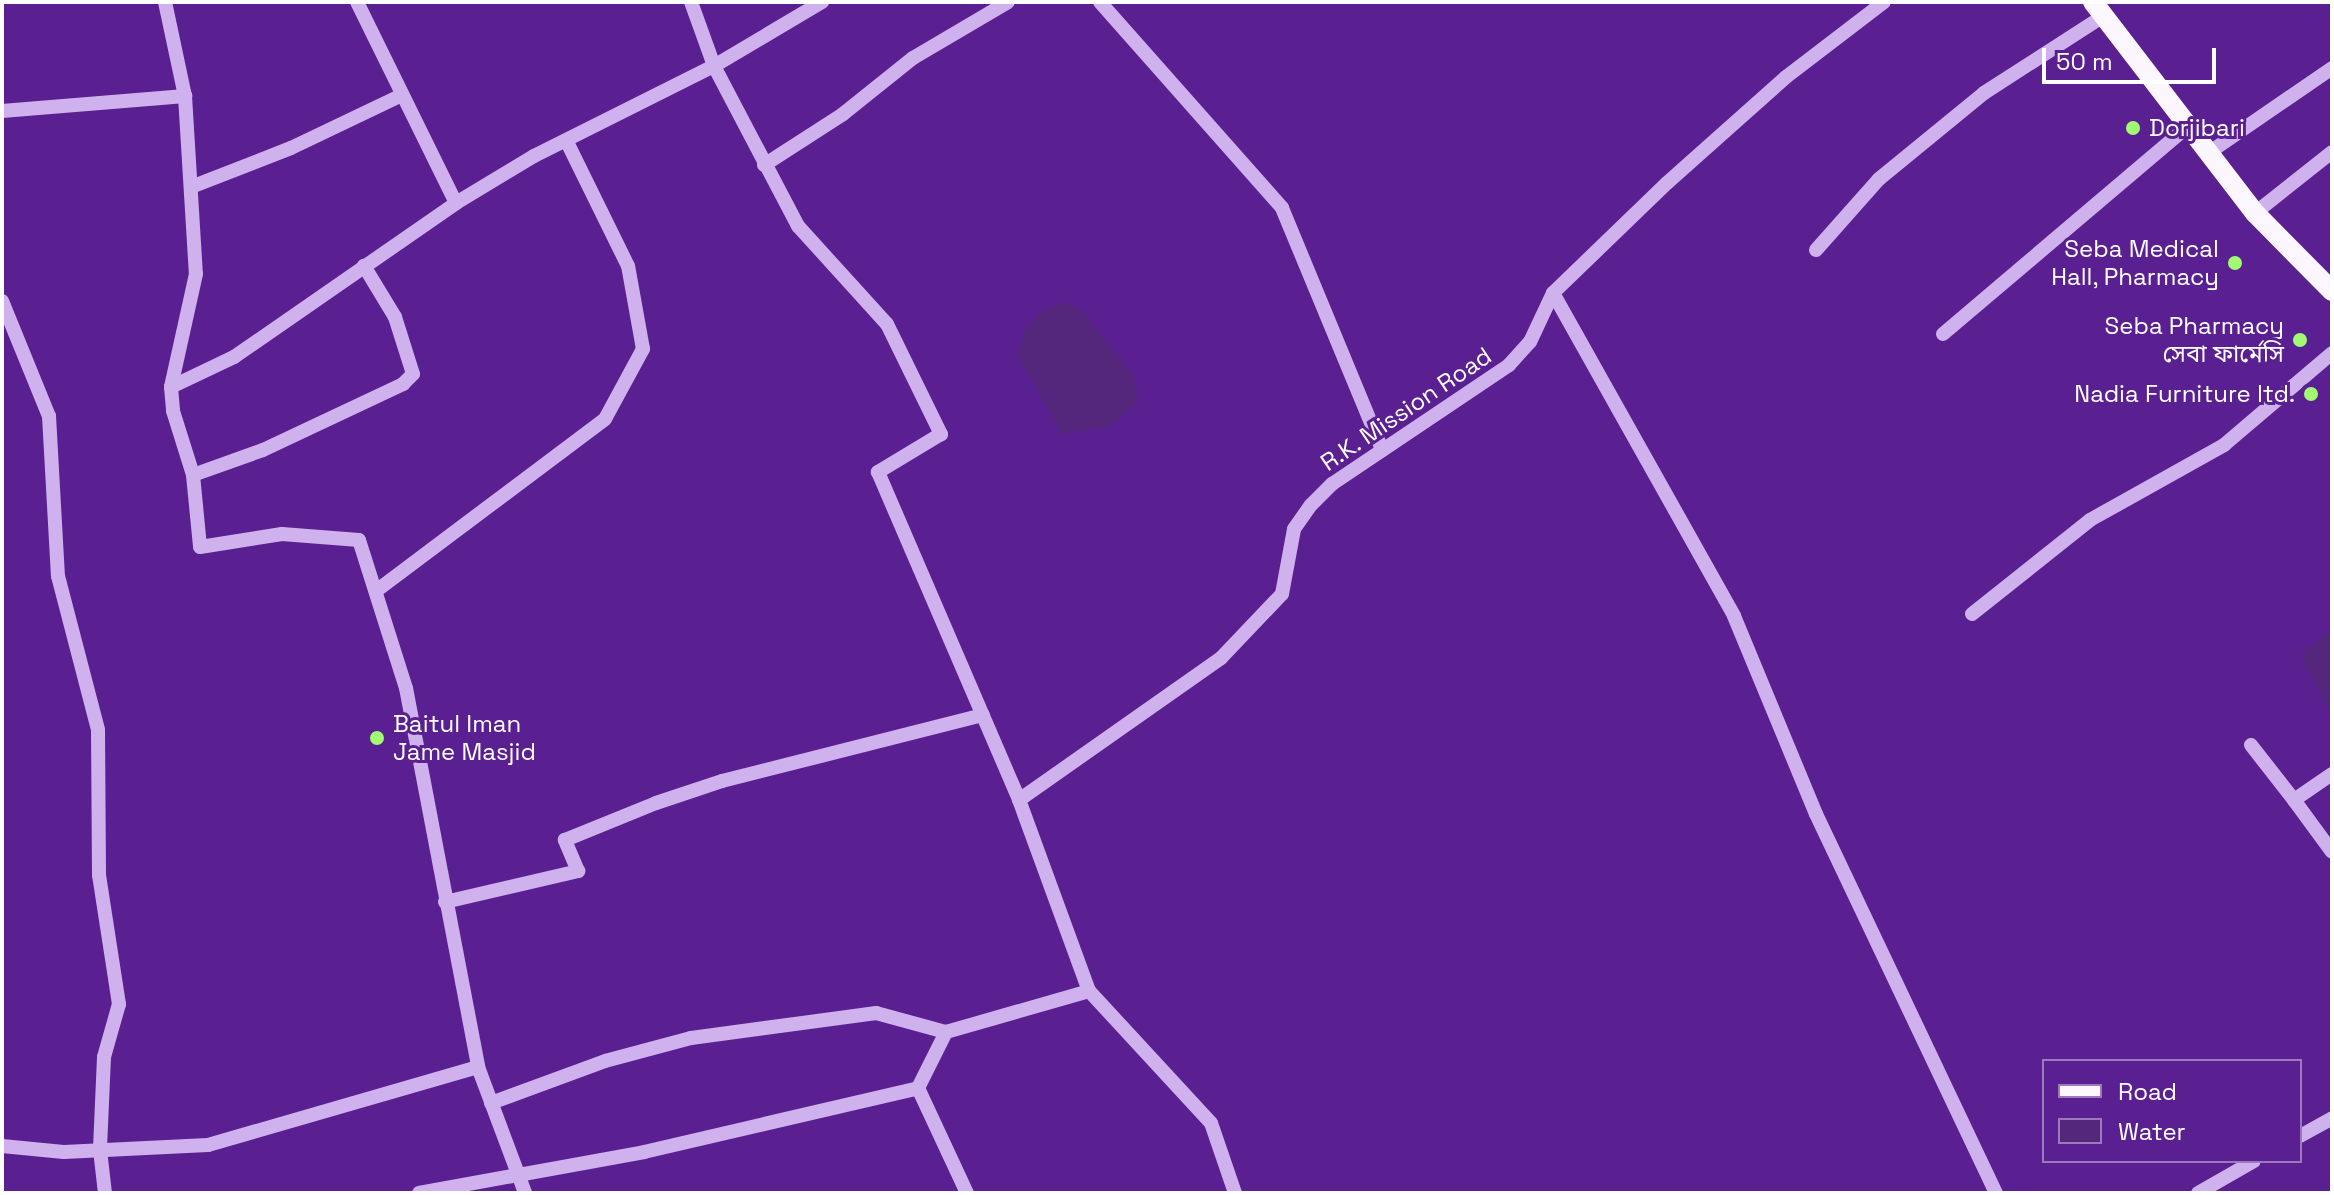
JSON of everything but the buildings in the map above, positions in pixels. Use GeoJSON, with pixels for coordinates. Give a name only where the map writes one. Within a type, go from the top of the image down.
{"type":"FeatureCollection","features":[{"type":"Feature","properties":{"kind":"main road"},"geometry":{"type":"LineString","coordinates":[[2098,10],[2186,128],[2255,213],[2332,291]]}},
{"type":"Feature","properties":{"kind":"street"},"geometry":{"type":"LineString","coordinates":[[165,2],[185,96],[196,274],[171,387],[173,411],[193,475],[200,547],[282,534],[359,540],[406,688],[478,1067],[525,1193]]}},
{"type":"Feature","properties":{"kind":"street"},"geometry":{"type":"LineString","coordinates":[[357,2],[456,203]]}},
{"type":"Feature","properties":{"kind":"street"},"geometry":{"type":"LineString","coordinates":[[691,2],[714,66],[798,226],[887,324],[941,434],[878,472],[1019,800],[1089,991],[1211,1123],[1235,1193]]}},
{"type":"Feature","properties":{"kind":"street"},"geometry":{"type":"LineString","coordinates":[[171,387],[234,357],[456,203],[566,140],[714,66],[822,2]]}},
{"type":"Feature","properties":{"kind":"street"},"geometry":{"type":"LineString","coordinates":[[764,165],[843,114],[913,58],[1008,2]]}},
{"type":"Feature","properties":{"kind":"street","name":"R.K. Mission Road"},"geometry":{"type":"LineString","coordinates":[[1019,800],[1221,658],[1282,594],[1294,529],[1311,505],[1382,450],[1509,365],[1530,342],[1553,293],[1786,77],[1884,2]]}},
{"type":"Feature","properties":{"kind":"street"},"geometry":{"type":"LineString","coordinates":[[1103,3],[1282,208],[1382,450]]}},
{"type":"Feature","properties":{"kind":"street"},"geometry":{"type":"LineString","coordinates":[[1816,250],[1879,179],[1984,93],[2098,10]]}},
{"type":"Feature","properties":{"kind":"street"},"geometry":{"type":"LineString","coordinates":[[2207,154],[2332,68]]}},
{"type":"Feature","properties":{"kind":"street"},"geometry":{"type":"LineString","coordinates":[[191,187],[291,148],[402,95]]}},
{"type":"Feature","properties":{"kind":"street"},"geometry":{"type":"LineString","coordinates":[[2,111],[185,96]]}},
{"type":"Feature","properties":{"kind":"street"},"geometry":{"type":"LineString","coordinates":[[1943,334],[2186,128]]}},
{"type":"Feature","properties":{"kind":"street"},"geometry":{"type":"LineString","coordinates":[[376,591],[605,419],[643,349],[628,266],[566,140]]}},
{"type":"Feature","properties":{"kind":"street"},"geometry":{"type":"LineString","coordinates":[[2255,213],[2332,152]]}},
{"type":"Feature","properties":{"kind":"street"},"geometry":{"type":"LineString","coordinates":[[193,475],[263,450],[403,384],[413,374],[395,317],[364,266]]}},
{"type":"Feature","properties":{"kind":"street"},"geometry":{"type":"LineString","coordinates":[[1553,293],[1734,616],[1816,814],[1996,1193]]}},
{"type":"Feature","properties":{"kind":"street"},"geometry":{"type":"LineString","coordinates":[[2,301],[49,416],[58,576],[98,730],[99,875],[119,1004],[104,1057],[100,1150],[105,1193]]}},
{"type":"Feature","properties":{"kind":"street"},"geometry":{"type":"LineString","coordinates":[[1972,614],[2090,520],[2224,445],[2332,353]]}},
{"type":"Feature","properties":{"kind":"street"},"geometry":{"type":"LineString","coordinates":[[445,902],[578,871],[565,840],[656,803],[722,781],[983,715]]}},
{"type":"Feature","properties":{"kind":"street"},"geometry":{"type":"LineString","coordinates":[[2251,745],[2332,852]]}},
{"type":"Feature","properties":{"kind":"street"},"geometry":{"type":"LineString","coordinates":[[2294,800],[2332,774]]}},
{"type":"Feature","properties":{"kind":"street"},"geometry":{"type":"LineString","coordinates":[[491,1103],[605,1061],[691,1038],[876,1013],[946,1032],[1089,991]]}},
{"type":"Feature","properties":{"kind":"street"},"geometry":{"type":"LineString","coordinates":[[918,1088],[946,1032]]}},
{"type":"Feature","properties":{"kind":"street"},"geometry":{"type":"LineString","coordinates":[[2,1146],[100,1150],[208,1145],[478,1067]]}},
{"type":"Feature","properties":{"kind":"street"},"geometry":{"type":"LineString","coordinates":[[419,1193],[644,1152],[918,1088]]}},
{"type":"Feature","properties":{"kind":"street"},"geometry":{"type":"LineString","coordinates":[[918,1088],[967,1193]]}},
{"type":"Feature","properties":{"kind":"street"},"geometry":{"type":"LineString","coordinates":[[2302,1135],[2332,1118]]}},
{"type":"Feature","properties":{"kind":"street"},"geometry":{"type":"LineString","coordinates":[[2198,1193],[2250,1163]]}},
{"type":"Feature","properties":{"kind":"water"},"geometry":{"type":"Polygon","coordinates":[[[1065,302],[1082,310],[1133,375],[1138,402],[1110,426],[1062,434],[1017,355],[1025,328],[1039,313],[1065,302]]]}},
{"type":"Feature","properties":{"kind":"water"},"geometry":{"type":"Polygon","coordinates":[[[2332,630],[2332,717],[2300,654],[2332,630]]]}},
{"type":"Feature","properties":{"kind":"place","name":"Dorjibari"},"geometry":{"type":"Point","coordinates":[2133,128]}},
{"type":"Feature","properties":{"kind":"place","name":"Seba Medical Hall, Pharmacy"},"geometry":{"type":"Point","coordinates":[2235,263]}},
{"type":"Feature","properties":{"kind":"place","name":"Seba Pharmacy সেবা ফার্মেসি"},"geometry":{"type":"Point","coordinates":[2300,340]}},
{"type":"Feature","properties":{"kind":"place","name":"Nadia Furniture ltd."},"geometry":{"type":"Point","coordinates":[2311,394]}},
{"type":"Feature","properties":{"kind":"place","name":"Baitul Iman Jame Masjid"},"geometry":{"type":"Point","coordinates":[377,738]}}]}
